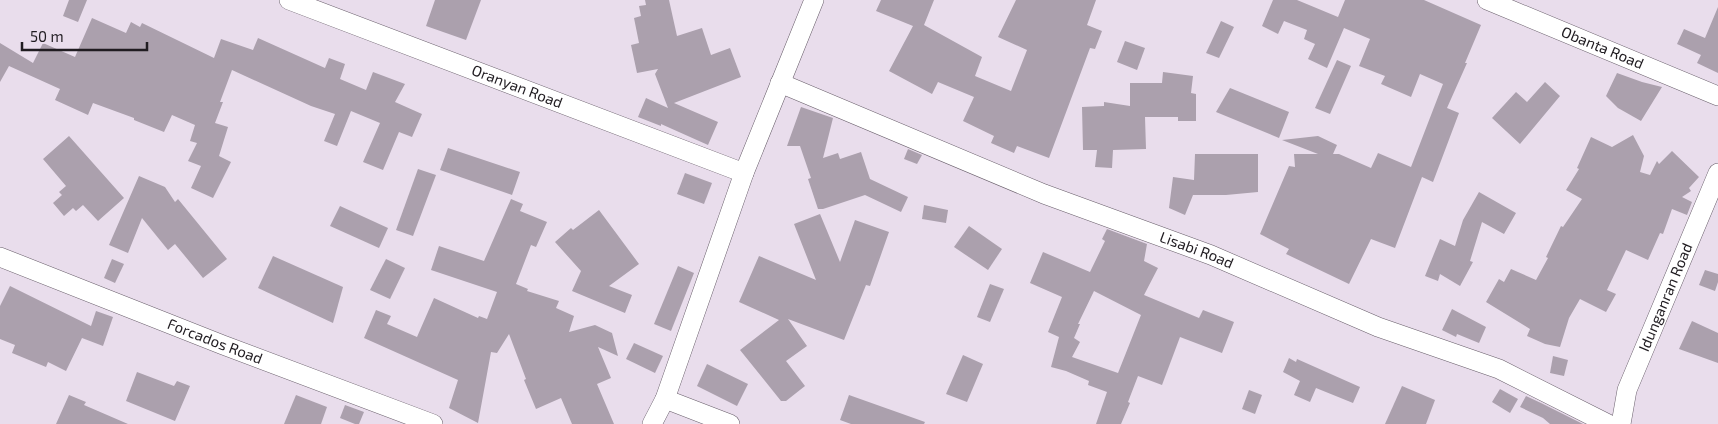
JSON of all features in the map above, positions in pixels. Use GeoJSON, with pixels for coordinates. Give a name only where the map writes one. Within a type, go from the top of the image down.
{"type":"FeatureCollection","features":[{"type":"Feature","properties":{"kind":"street","name":"Oranyan Road"},"geometry":{"type":"LineString","coordinates":[[289,0],[744,173]]}},
{"type":"Feature","properties":{"kind":"street"},"geometry":{"type":"LineString","coordinates":[[652,424],[664,398],[744,173],[814,0]]}},
{"type":"Feature","properties":{"kind":"street","name":"Obanta Road"},"geometry":{"type":"LineString","coordinates":[[1487,0],[1718,96]]}},
{"type":"Feature","properties":{"kind":"street","name":"Lisabi Road"},"geometry":{"type":"LineString","coordinates":[[780,83],[1044,194],[1211,255],[1378,327],[1499,369],[1608,424]]}},
{"type":"Feature","properties":{"kind":"street","name":"Idunganran Road"},"geometry":{"type":"LineString","coordinates":[[1621,424],[1626,390],[1718,173]]}},
{"type":"Feature","properties":{"kind":"street","name":"Forcados Road"},"geometry":{"type":"LineString","coordinates":[[0,257],[223,345],[433,424]]}},
{"type":"Feature","properties":{"kind":"street"},"geometry":{"type":"LineString","coordinates":[[664,398],[730,424]]}},
{"type":"Feature","properties":{"kind":"building"},"geometry":{"type":"Polygon","coordinates":[[[69,0],[87,0],[78,22],[63,16],[69,0]]]}},
{"type":"Feature","properties":{"kind":"building"},"geometry":{"type":"Polygon","coordinates":[[[435,0],[481,0],[466,40],[426,26],[435,0]]]}},
{"type":"Feature","properties":{"kind":"building"},"geometry":{"type":"Polygon","coordinates":[[[645,0],[669,0],[677,36],[702,28],[711,55],[730,48],[741,77],[674,103],[718,122],[708,145],[661,124],[661,126],[638,117],[646,98],[668,108],[655,74],[658,69],[637,73],[631,45],[639,43],[634,18],[641,16],[639,6],[646,5],[645,0]]]}},
{"type":"Feature","properties":{"kind":"building"},"geometry":{"type":"Polygon","coordinates":[[[881,0],[934,0],[924,25],[982,57],[975,76],[1011,91],[1027,50],[998,37],[1016,0],[1096,0],[1087,25],[1102,31],[1095,49],[1090,48],[1049,158],[1017,146],[1014,153],[991,143],[994,136],[963,121],[974,97],[938,82],[932,94],[889,71],[913,26],[876,11],[881,0]]]}},
{"type":"Feature","properties":{"kind":"building"},"geometry":{"type":"Polygon","coordinates":[[[1273,0],[1297,0],[1338,17],[1345,0],[1424,0],[1481,25],[1447,108],[1459,113],[1433,182],[1422,177],[1395,248],[1371,239],[1349,284],[1286,254],[1289,249],[1260,234],[1289,166],[1295,167],[1294,154],[1318,154],[1282,140],[1318,136],[1337,145],[1333,154],[1339,154],[1371,168],[1378,153],[1411,167],[1443,84],[1420,74],[1411,97],[1381,84],[1385,76],[1359,66],[1370,39],[1344,28],[1327,68],[1308,59],[1315,44],[1304,39],[1307,30],[1284,21],[1278,34],[1262,26],[1273,0]]]}},
{"type":"Feature","properties":{"kind":"building"},"geometry":{"type":"Polygon","coordinates":[[[1718,7],[1718,73],[1697,63],[1701,55],[1677,44],[1684,29],[1705,38],[1718,7]]]}},
{"type":"Feature","properties":{"kind":"building"},"geometry":{"type":"Polygon","coordinates":[[[92,18],[126,33],[131,22],[140,27],[142,23],[214,58],[221,39],[253,50],[258,38],[325,68],[329,58],[345,64],[340,79],[366,90],[373,72],[405,84],[395,102],[422,114],[412,137],[399,132],[383,170],[363,162],[380,123],[351,111],[337,146],[324,141],[335,114],[311,106],[232,70],[220,102],[223,102],[215,123],[228,127],[219,156],[231,162],[213,198],[191,188],[201,166],[188,161],[197,143],[190,141],[195,125],[172,115],[164,132],[134,120],[134,118],[93,103],[88,115],[55,100],[60,89],[9,66],[0,82],[0,43],[33,63],[43,43],[75,57],[92,18]]]}},
{"type":"Feature","properties":{"kind":"building"},"geometry":{"type":"Polygon","coordinates":[[[1221,21],[1234,27],[1219,58],[1206,53],[1221,21]]]}},
{"type":"Feature","properties":{"kind":"building"},"geometry":{"type":"Polygon","coordinates":[[[1125,41],[1145,48],[1137,70],[1117,62],[1125,41]]]}},
{"type":"Feature","properties":{"kind":"building"},"geometry":{"type":"Polygon","coordinates":[[[1337,60],[1351,66],[1330,114],[1315,108],[1337,60]]]}},
{"type":"Feature","properties":{"kind":"building"},"geometry":{"type":"Polygon","coordinates":[[[1163,72],[1193,76],[1191,93],[1196,94],[1196,121],[1178,121],[1178,117],[1145,117],[1146,149],[1113,150],[1112,168],[1095,167],[1097,150],[1083,150],[1082,107],[1104,106],[1104,102],[1130,106],[1130,83],[1162,83],[1163,72]]]}},
{"type":"Feature","properties":{"kind":"building"},"geometry":{"type":"Polygon","coordinates":[[[1617,73],[1662,87],[1641,121],[1618,108],[1606,96],[1617,73]]]}},
{"type":"Feature","properties":{"kind":"building"},"geometry":{"type":"Polygon","coordinates":[[[1545,82],[1560,96],[1520,144],[1492,118],[1516,92],[1527,102],[1545,82]]]}},
{"type":"Feature","properties":{"kind":"building"},"geometry":{"type":"Polygon","coordinates":[[[1230,88],[1289,112],[1279,138],[1216,112],[1230,88]]]}},
{"type":"Feature","properties":{"kind":"building"},"geometry":{"type":"Polygon","coordinates":[[[801,107],[833,118],[823,158],[838,153],[840,159],[861,152],[870,179],[908,197],[901,212],[865,195],[818,209],[808,179],[811,178],[800,146],[787,146],[801,107]]]}},
{"type":"Feature","properties":{"kind":"building"},"geometry":{"type":"Polygon","coordinates":[[[1633,135],[1644,156],[1640,172],[1650,175],[1657,161],[1659,164],[1672,151],[1699,177],[1689,188],[1691,191],[1682,197],[1692,202],[1687,215],[1672,209],[1663,234],[1660,233],[1648,260],[1626,250],[1607,290],[1616,294],[1606,312],[1580,299],[1569,318],[1560,347],[1545,344],[1527,336],[1530,329],[1486,302],[1499,279],[1504,282],[1511,269],[1536,280],[1548,258],[1546,257],[1561,226],[1563,227],[1582,199],[1566,190],[1579,169],[1577,168],[1591,137],[1612,147],[1633,135]]]}},
{"type":"Feature","properties":{"kind":"building"},"geometry":{"type":"Polygon","coordinates":[[[69,136],[124,198],[98,221],[83,205],[76,211],[73,208],[64,216],[53,203],[62,195],[59,192],[66,186],[43,159],[69,136]]]}},
{"type":"Feature","properties":{"kind":"building"},"geometry":{"type":"Polygon","coordinates":[[[448,148],[520,172],[512,195],[440,170],[448,148]]]}},
{"type":"Feature","properties":{"kind":"building"},"geometry":{"type":"Polygon","coordinates":[[[908,149],[922,155],[917,164],[904,159],[908,149]]]}},
{"type":"Feature","properties":{"kind":"building"},"geometry":{"type":"Polygon","coordinates":[[[1195,154],[1258,154],[1258,192],[1226,195],[1193,195],[1185,215],[1169,208],[1173,177],[1194,180],[1195,154]]]}},
{"type":"Feature","properties":{"kind":"building"},"geometry":{"type":"Polygon","coordinates":[[[418,169],[436,175],[413,236],[396,230],[418,169]]]}},
{"type":"Feature","properties":{"kind":"building"},"geometry":{"type":"Polygon","coordinates":[[[685,173],[712,183],[704,204],[677,194],[685,173]]]}},
{"type":"Feature","properties":{"kind":"building"},"geometry":{"type":"Polygon","coordinates":[[[139,176],[165,187],[175,202],[178,199],[227,259],[203,278],[175,244],[168,250],[142,218],[128,253],[109,245],[139,176]]]}},
{"type":"Feature","properties":{"kind":"building"},"geometry":{"type":"Polygon","coordinates":[[[1479,192],[1516,213],[1504,234],[1482,222],[1470,261],[1473,262],[1460,286],[1440,274],[1438,281],[1425,276],[1440,239],[1455,246],[1463,220],[1479,192]]]}},
{"type":"Feature","properties":{"kind":"building"},"geometry":{"type":"Polygon","coordinates":[[[511,199],[523,204],[520,211],[547,222],[536,247],[531,245],[516,284],[528,289],[527,291],[559,301],[556,308],[574,316],[569,332],[595,325],[612,333],[618,356],[598,347],[611,378],[597,384],[614,424],[572,424],[561,398],[536,409],[509,334],[497,353],[491,352],[478,423],[449,408],[458,380],[364,338],[376,310],[391,316],[387,324],[417,337],[434,298],[478,318],[479,316],[487,319],[497,292],[431,270],[439,246],[484,261],[511,199]]]}},
{"type":"Feature","properties":{"kind":"building"},"geometry":{"type":"Polygon","coordinates":[[[924,205],[948,210],[946,223],[922,219],[924,205]]]}},
{"type":"Feature","properties":{"kind":"building"},"geometry":{"type":"Polygon","coordinates":[[[340,206],[388,228],[379,248],[330,226],[340,206]]]}},
{"type":"Feature","properties":{"kind":"building"},"geometry":{"type":"Polygon","coordinates":[[[599,210],[639,264],[609,286],[632,295],[625,313],[572,291],[581,271],[555,242],[571,228],[573,230],[599,210]]]}},
{"type":"Feature","properties":{"kind":"building"},"geometry":{"type":"Polygon","coordinates":[[[820,214],[840,262],[855,220],[889,232],[870,286],[866,285],[844,340],[788,319],[807,346],[786,361],[805,386],[786,401],[781,401],[740,350],[779,320],[739,302],[759,256],[816,280],[794,224],[820,214]]]}},
{"type":"Feature","properties":{"kind":"building"},"geometry":{"type":"Polygon","coordinates":[[[969,226],[1002,249],[988,270],[954,247],[969,226]]]}},
{"type":"Feature","properties":{"kind":"building"},"geometry":{"type":"Polygon","coordinates":[[[1107,229],[1147,244],[1144,261],[1158,268],[1144,295],[1199,318],[1203,310],[1234,322],[1222,353],[1180,337],[1162,385],[1138,376],[1121,424],[1096,424],[1107,392],[1088,385],[1089,381],[1051,367],[1059,337],[1048,332],[1062,297],[1030,283],[1043,252],[1090,272],[1105,241],[1102,239],[1107,229]],[[1094,291],[1078,324],[1080,324],[1074,338],[1080,342],[1072,357],[1118,373],[1141,315],[1094,291]]]}},
{"type":"Feature","properties":{"kind":"building"},"geometry":{"type":"Polygon","coordinates":[[[273,256],[343,287],[333,323],[258,288],[273,256]]]}},
{"type":"Feature","properties":{"kind":"building"},"geometry":{"type":"Polygon","coordinates":[[[112,259],[124,264],[115,283],[104,278],[112,259]]]}},
{"type":"Feature","properties":{"kind":"building"},"geometry":{"type":"Polygon","coordinates":[[[386,259],[405,268],[390,299],[370,290],[386,259]]]}},
{"type":"Feature","properties":{"kind":"building"},"geometry":{"type":"Polygon","coordinates":[[[678,266],[694,273],[671,331],[654,324],[678,266]]]}},
{"type":"Feature","properties":{"kind":"building"},"geometry":{"type":"Polygon","coordinates":[[[1705,270],[1718,274],[1715,291],[1699,285],[1705,270]]]}},
{"type":"Feature","properties":{"kind":"building"},"geometry":{"type":"Polygon","coordinates":[[[990,284],[1004,289],[990,322],[977,317],[990,284]]]}},
{"type":"Feature","properties":{"kind":"building"},"geometry":{"type":"Polygon","coordinates":[[[10,286],[91,326],[96,311],[113,317],[103,346],[82,338],[66,371],[48,362],[46,367],[12,353],[15,345],[0,339],[0,306],[10,286]]]}},
{"type":"Feature","properties":{"kind":"building"},"geometry":{"type":"Polygon","coordinates":[[[1452,309],[1486,327],[1479,343],[1457,334],[1456,337],[1442,330],[1452,309]]]}},
{"type":"Feature","properties":{"kind":"building"},"geometry":{"type":"Polygon","coordinates":[[[1692,321],[1718,333],[1718,363],[1679,349],[1692,321]]]}},
{"type":"Feature","properties":{"kind":"building"},"geometry":{"type":"Polygon","coordinates":[[[634,343],[663,356],[655,373],[626,359],[634,343]]]}},
{"type":"Feature","properties":{"kind":"building"},"geometry":{"type":"Polygon","coordinates":[[[963,355],[983,364],[967,402],[946,394],[963,355]]]}},
{"type":"Feature","properties":{"kind":"building"},"geometry":{"type":"Polygon","coordinates":[[[1553,356],[1568,360],[1564,376],[1550,373],[1553,356]]]}},
{"type":"Feature","properties":{"kind":"building"},"geometry":{"type":"Polygon","coordinates":[[[1289,358],[1296,362],[1297,359],[1360,387],[1353,403],[1316,388],[1310,402],[1294,395],[1300,381],[1283,372],[1289,358]]]}},
{"type":"Feature","properties":{"kind":"building"},"geometry":{"type":"Polygon","coordinates":[[[707,364],[748,384],[737,406],[697,386],[707,364]]]}},
{"type":"Feature","properties":{"kind":"building"},"geometry":{"type":"Polygon","coordinates":[[[137,372],[174,386],[177,381],[190,386],[175,421],[126,401],[137,372]]]}},
{"type":"Feature","properties":{"kind":"building"},"geometry":{"type":"Polygon","coordinates":[[[1402,386],[1435,400],[1426,424],[1385,424],[1402,386]]]}},
{"type":"Feature","properties":{"kind":"building"},"geometry":{"type":"Polygon","coordinates":[[[1500,389],[1518,399],[1510,413],[1492,402],[1500,389]]]}},
{"type":"Feature","properties":{"kind":"building"},"geometry":{"type":"Polygon","coordinates":[[[1249,390],[1262,395],[1255,414],[1242,409],[1249,390]]]}},
{"type":"Feature","properties":{"kind":"building"},"geometry":{"type":"Polygon","coordinates":[[[69,395],[86,402],[84,405],[128,424],[56,424],[69,395]]]}},
{"type":"Feature","properties":{"kind":"building"},"geometry":{"type":"Polygon","coordinates":[[[296,395],[327,407],[321,424],[284,424],[296,395]]]}},
{"type":"Feature","properties":{"kind":"building"},"geometry":{"type":"Polygon","coordinates":[[[849,395],[925,422],[924,424],[851,424],[840,420],[849,395]]]}},
{"type":"Feature","properties":{"kind":"building"},"geometry":{"type":"Polygon","coordinates":[[[1526,396],[1583,424],[1550,424],[1543,418],[1520,407],[1526,396]]]}},
{"type":"Feature","properties":{"kind":"building"},"geometry":{"type":"Polygon","coordinates":[[[345,405],[364,412],[359,424],[340,418],[345,405]]]}}]}
